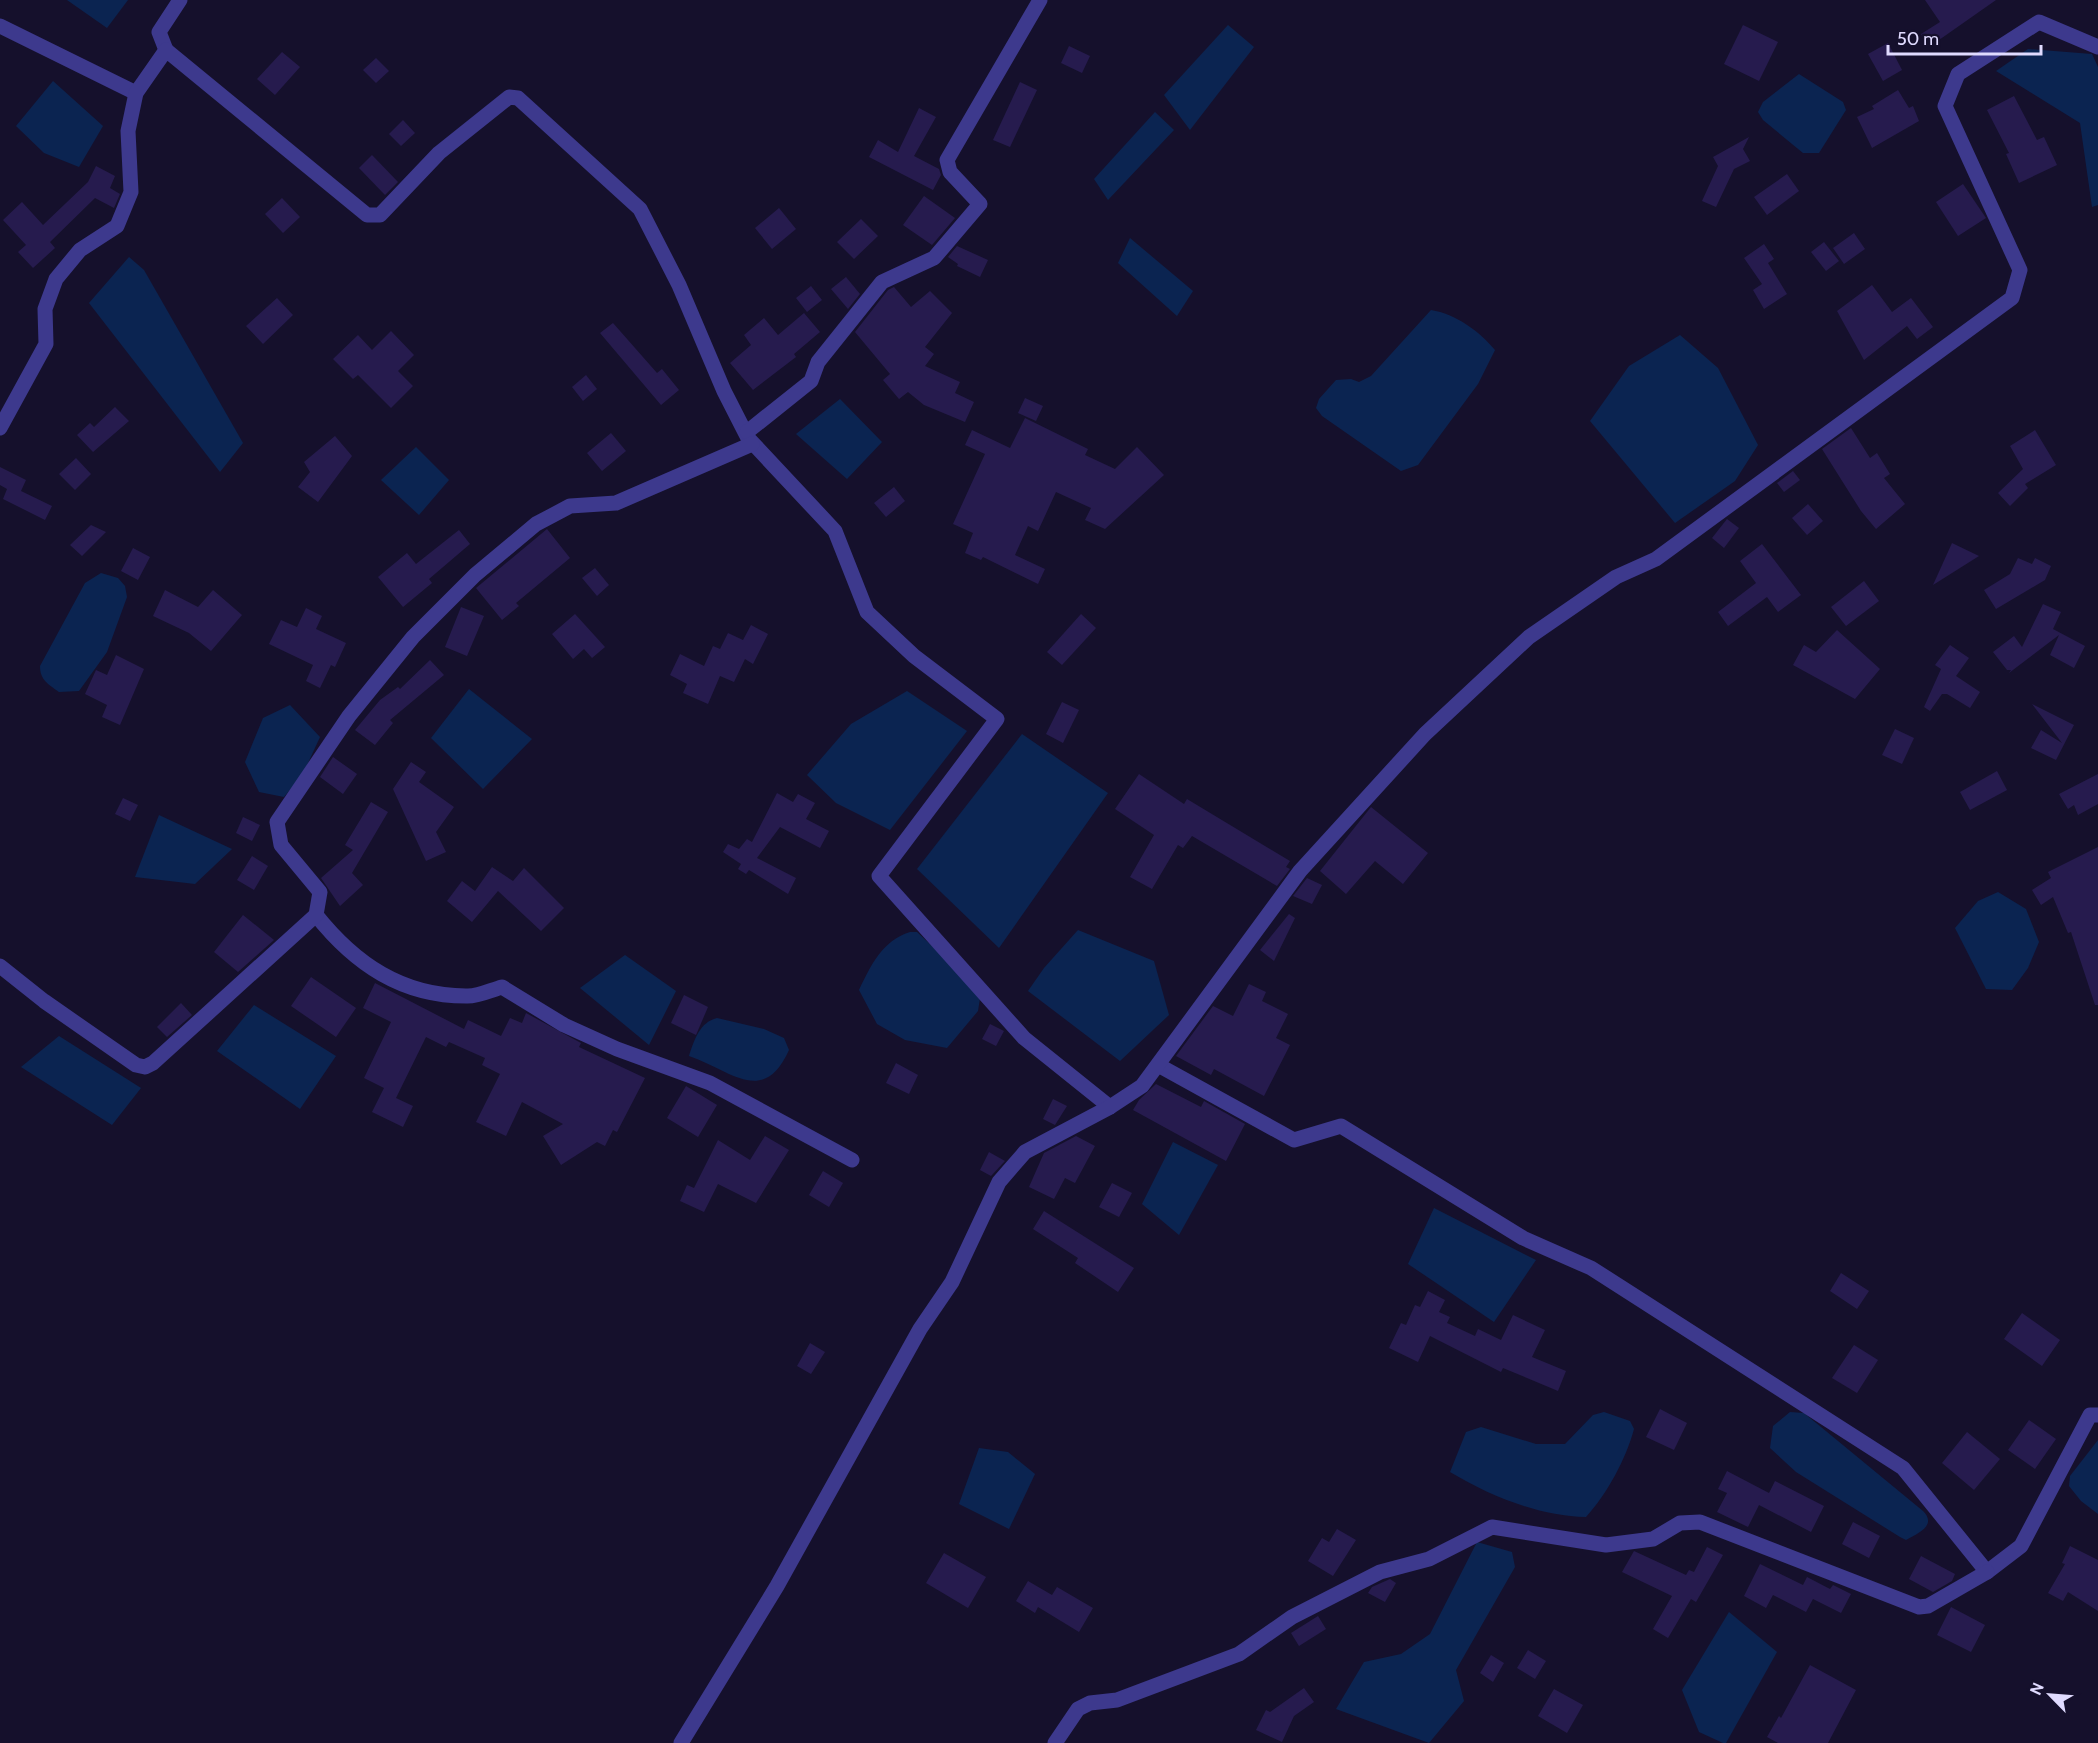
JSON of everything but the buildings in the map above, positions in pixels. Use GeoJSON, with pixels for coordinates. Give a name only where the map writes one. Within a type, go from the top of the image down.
{"type":"FeatureCollection","features":[{"type":"Feature","properties":{"kind":"street"},"geometry":{"type":"LineString","coordinates":[[180,0],[159,32],[166,50],[368,215],[380,215],[439,153],[509,97],[518,98],[640,209],[679,285],[724,391],[749,438],[835,531],[867,612],[914,656],[997,719],[879,876],[1024,1038],[1110,1107]]}},
{"type":"Feature","properties":{"kind":"street"},"geometry":{"type":"LineString","coordinates":[[0,966],[44,1001],[136,1065],[145,1067],[153,1063],[316,915],[320,891],[281,845],[277,822],[349,716],[413,637],[475,575],[536,524],[570,506],[616,502],[749,438],[811,381],[818,362],[882,282],[934,258],[980,204],[950,172],[946,160],[1040,0]]}},
{"type":"Feature","properties":{"kind":"street"},"geometry":{"type":"LineString","coordinates":[[681,1743],[777,1586],[920,1329],[952,1282],[999,1182],[1025,1152],[1110,1107],[1142,1086],[1300,871],[1425,734],[1529,638],[1616,577],[1656,559],[2012,298],[2020,270],[1945,106],[1958,74],[2039,22],[2098,47]]}},
{"type":"Feature","properties":{"kind":"street"},"geometry":{"type":"LineString","coordinates":[[0,26],[136,93]]}},
{"type":"Feature","properties":{"kind":"street"},"geometry":{"type":"LineString","coordinates":[[0,428],[46,344],[45,309],[56,279],[80,250],[117,226],[131,192],[128,131],[136,93],[166,50]]}},
{"type":"Feature","properties":{"kind":"street"},"geometry":{"type":"LineString","coordinates":[[316,915],[333,937],[366,967],[387,978],[428,992],[468,997],[502,987],[564,1025],[617,1049],[710,1083],[852,1160]]}},
{"type":"Feature","properties":{"kind":"street"},"geometry":{"type":"LineString","coordinates":[[1158,1065],[1294,1140],[1341,1126],[1523,1238],[1591,1268],[1903,1468],[1987,1572]]}},
{"type":"Feature","properties":{"kind":"street"},"geometry":{"type":"LineString","coordinates":[[1055,1743],[1078,1709],[1090,1702],[1117,1700],[1239,1654],[1292,1617],[1380,1572],[1429,1559],[1492,1527],[1606,1545],[1653,1539],[1680,1524],[1691,1521],[1700,1522],[1919,1607],[1928,1606],[1987,1572],[2021,1546],[2090,1415],[2098,1415]]}},
{"type":"Feature","properties":{"kind":"water"},"geometry":{"type":"Polygon","coordinates":[[[67,0],[128,0],[107,28],[67,0]]]}},
{"type":"Feature","properties":{"kind":"water"},"geometry":{"type":"Polygon","coordinates":[[[1228,25],[1254,47],[1190,130],[1164,95],[1228,25]]]}},
{"type":"Feature","properties":{"kind":"water"},"geometry":{"type":"Polygon","coordinates":[[[2028,49],[2092,54],[2098,67],[2098,205],[2092,207],[2080,123],[1996,71],[2028,49]]]}},
{"type":"Feature","properties":{"kind":"water"},"geometry":{"type":"Polygon","coordinates":[[[1799,74],[1843,102],[1846,110],[1819,153],[1803,153],[1763,120],[1758,112],[1763,102],[1799,74]]]}},
{"type":"Feature","properties":{"kind":"water"},"geometry":{"type":"Polygon","coordinates":[[[53,81],[103,126],[79,167],[44,153],[16,126],[53,81]]]}},
{"type":"Feature","properties":{"kind":"water"},"geometry":{"type":"Polygon","coordinates":[[[1155,112],[1174,130],[1108,200],[1094,179],[1155,112]]]}},
{"type":"Feature","properties":{"kind":"water"},"geometry":{"type":"Polygon","coordinates":[[[1130,238],[1193,291],[1177,316],[1118,263],[1130,238]]]}},
{"type":"Feature","properties":{"kind":"water"},"geometry":{"type":"Polygon","coordinates":[[[129,257],[144,270],[243,443],[220,472],[89,303],[129,257]]]}},
{"type":"Feature","properties":{"kind":"water"},"geometry":{"type":"Polygon","coordinates":[[[1431,310],[1449,315],[1466,324],[1495,350],[1478,384],[1418,465],[1401,471],[1322,416],[1316,408],[1319,399],[1336,380],[1351,379],[1359,382],[1371,376],[1431,310]]]}},
{"type":"Feature","properties":{"kind":"water"},"geometry":{"type":"Polygon","coordinates":[[[1680,335],[1718,368],[1758,445],[1735,481],[1675,523],[1590,421],[1629,366],[1680,335]]]}},
{"type":"Feature","properties":{"kind":"water"},"geometry":{"type":"Polygon","coordinates":[[[840,399],[882,442],[847,479],[796,434],[840,399]]]}},
{"type":"Feature","properties":{"kind":"water"},"geometry":{"type":"Polygon","coordinates":[[[416,447],[449,480],[419,515],[381,480],[416,447]]]}},
{"type":"Feature","properties":{"kind":"water"},"geometry":{"type":"Polygon","coordinates":[[[101,573],[118,578],[125,586],[127,597],[107,652],[79,691],[59,692],[43,678],[40,666],[85,583],[101,573]]]}},
{"type":"Feature","properties":{"kind":"water"},"geometry":{"type":"Polygon","coordinates":[[[469,689],[532,739],[483,789],[431,738],[469,689]]]}},
{"type":"Feature","properties":{"kind":"water"},"geometry":{"type":"Polygon","coordinates":[[[907,691],[967,731],[890,830],[836,803],[807,775],[851,724],[907,691]]]}},
{"type":"Feature","properties":{"kind":"water"},"geometry":{"type":"Polygon","coordinates":[[[290,705],[320,737],[303,774],[284,797],[259,792],[245,762],[263,718],[290,705]]]}},
{"type":"Feature","properties":{"kind":"water"},"geometry":{"type":"Polygon","coordinates":[[[1022,734],[1108,793],[999,948],[917,869],[1022,734]]]}},
{"type":"Feature","properties":{"kind":"water"},"geometry":{"type":"Polygon","coordinates":[[[159,815],[232,849],[195,884],[135,877],[159,815]]]}},
{"type":"Feature","properties":{"kind":"water"},"geometry":{"type":"Polygon","coordinates":[[[1998,892],[2026,909],[2039,942],[2028,968],[2012,990],[1986,989],[1955,928],[1978,901],[1998,892]]]}},
{"type":"Feature","properties":{"kind":"water"},"geometry":{"type":"Polygon","coordinates":[[[1078,930],[1154,961],[1169,1015],[1120,1061],[1028,991],[1044,968],[1078,930]]]}},
{"type":"Feature","properties":{"kind":"water"},"geometry":{"type":"Polygon","coordinates":[[[910,932],[917,932],[981,992],[978,1011],[947,1048],[905,1040],[877,1024],[859,990],[878,955],[892,941],[910,932]]]}},
{"type":"Feature","properties":{"kind":"water"},"geometry":{"type":"Polygon","coordinates":[[[625,955],[676,991],[649,1045],[580,988],[625,955]]]}},
{"type":"Feature","properties":{"kind":"water"},"geometry":{"type":"Polygon","coordinates":[[[254,1005],[336,1056],[300,1109],[217,1051],[254,1005]]]}},
{"type":"Feature","properties":{"kind":"water"},"geometry":{"type":"Polygon","coordinates":[[[717,1018],[764,1029],[784,1038],[789,1050],[779,1067],[768,1077],[757,1081],[745,1080],[689,1056],[702,1028],[706,1023],[717,1018]]]}},
{"type":"Feature","properties":{"kind":"water"},"geometry":{"type":"Polygon","coordinates":[[[59,1036],[141,1088],[112,1125],[21,1067],[59,1036]]]}},
{"type":"Feature","properties":{"kind":"water"},"geometry":{"type":"Polygon","coordinates":[[[1173,1142],[1218,1165],[1179,1235],[1142,1204],[1173,1142]]]}},
{"type":"Feature","properties":{"kind":"water"},"geometry":{"type":"Polygon","coordinates":[[[1434,1208],[1536,1260],[1494,1322],[1408,1264],[1434,1208]]]}},
{"type":"Feature","properties":{"kind":"water"},"geometry":{"type":"Polygon","coordinates":[[[1604,1412],[1630,1421],[1634,1429],[1615,1476],[1586,1517],[1533,1509],[1498,1497],[1450,1472],[1466,1432],[1481,1427],[1536,1444],[1565,1444],[1593,1415],[1604,1412]]]}},
{"type":"Feature","properties":{"kind":"water"},"geometry":{"type":"Polygon","coordinates":[[[1790,1412],[1804,1413],[1923,1511],[1928,1520],[1925,1528],[1906,1540],[1796,1472],[1770,1448],[1773,1426],[1790,1412]]]}},
{"type":"Feature","properties":{"kind":"water"},"geometry":{"type":"Polygon","coordinates":[[[2098,1440],[2098,1514],[2081,1501],[2069,1486],[2070,1476],[2098,1440]]]}},
{"type":"Feature","properties":{"kind":"water"},"geometry":{"type":"Polygon","coordinates":[[[979,1448],[1008,1452],[1035,1474],[1009,1529],[959,1504],[979,1448]]]}},
{"type":"Feature","properties":{"kind":"water"},"geometry":{"type":"Polygon","coordinates":[[[1477,1542],[1512,1552],[1515,1567],[1456,1670],[1464,1701],[1429,1743],[1336,1709],[1364,1662],[1401,1654],[1430,1634],[1477,1542]]]}},
{"type":"Feature","properties":{"kind":"water"},"geometry":{"type":"Polygon","coordinates":[[[1729,1612],[1777,1652],[1726,1743],[1723,1743],[1699,1732],[1682,1690],[1729,1612]]]}}]}
